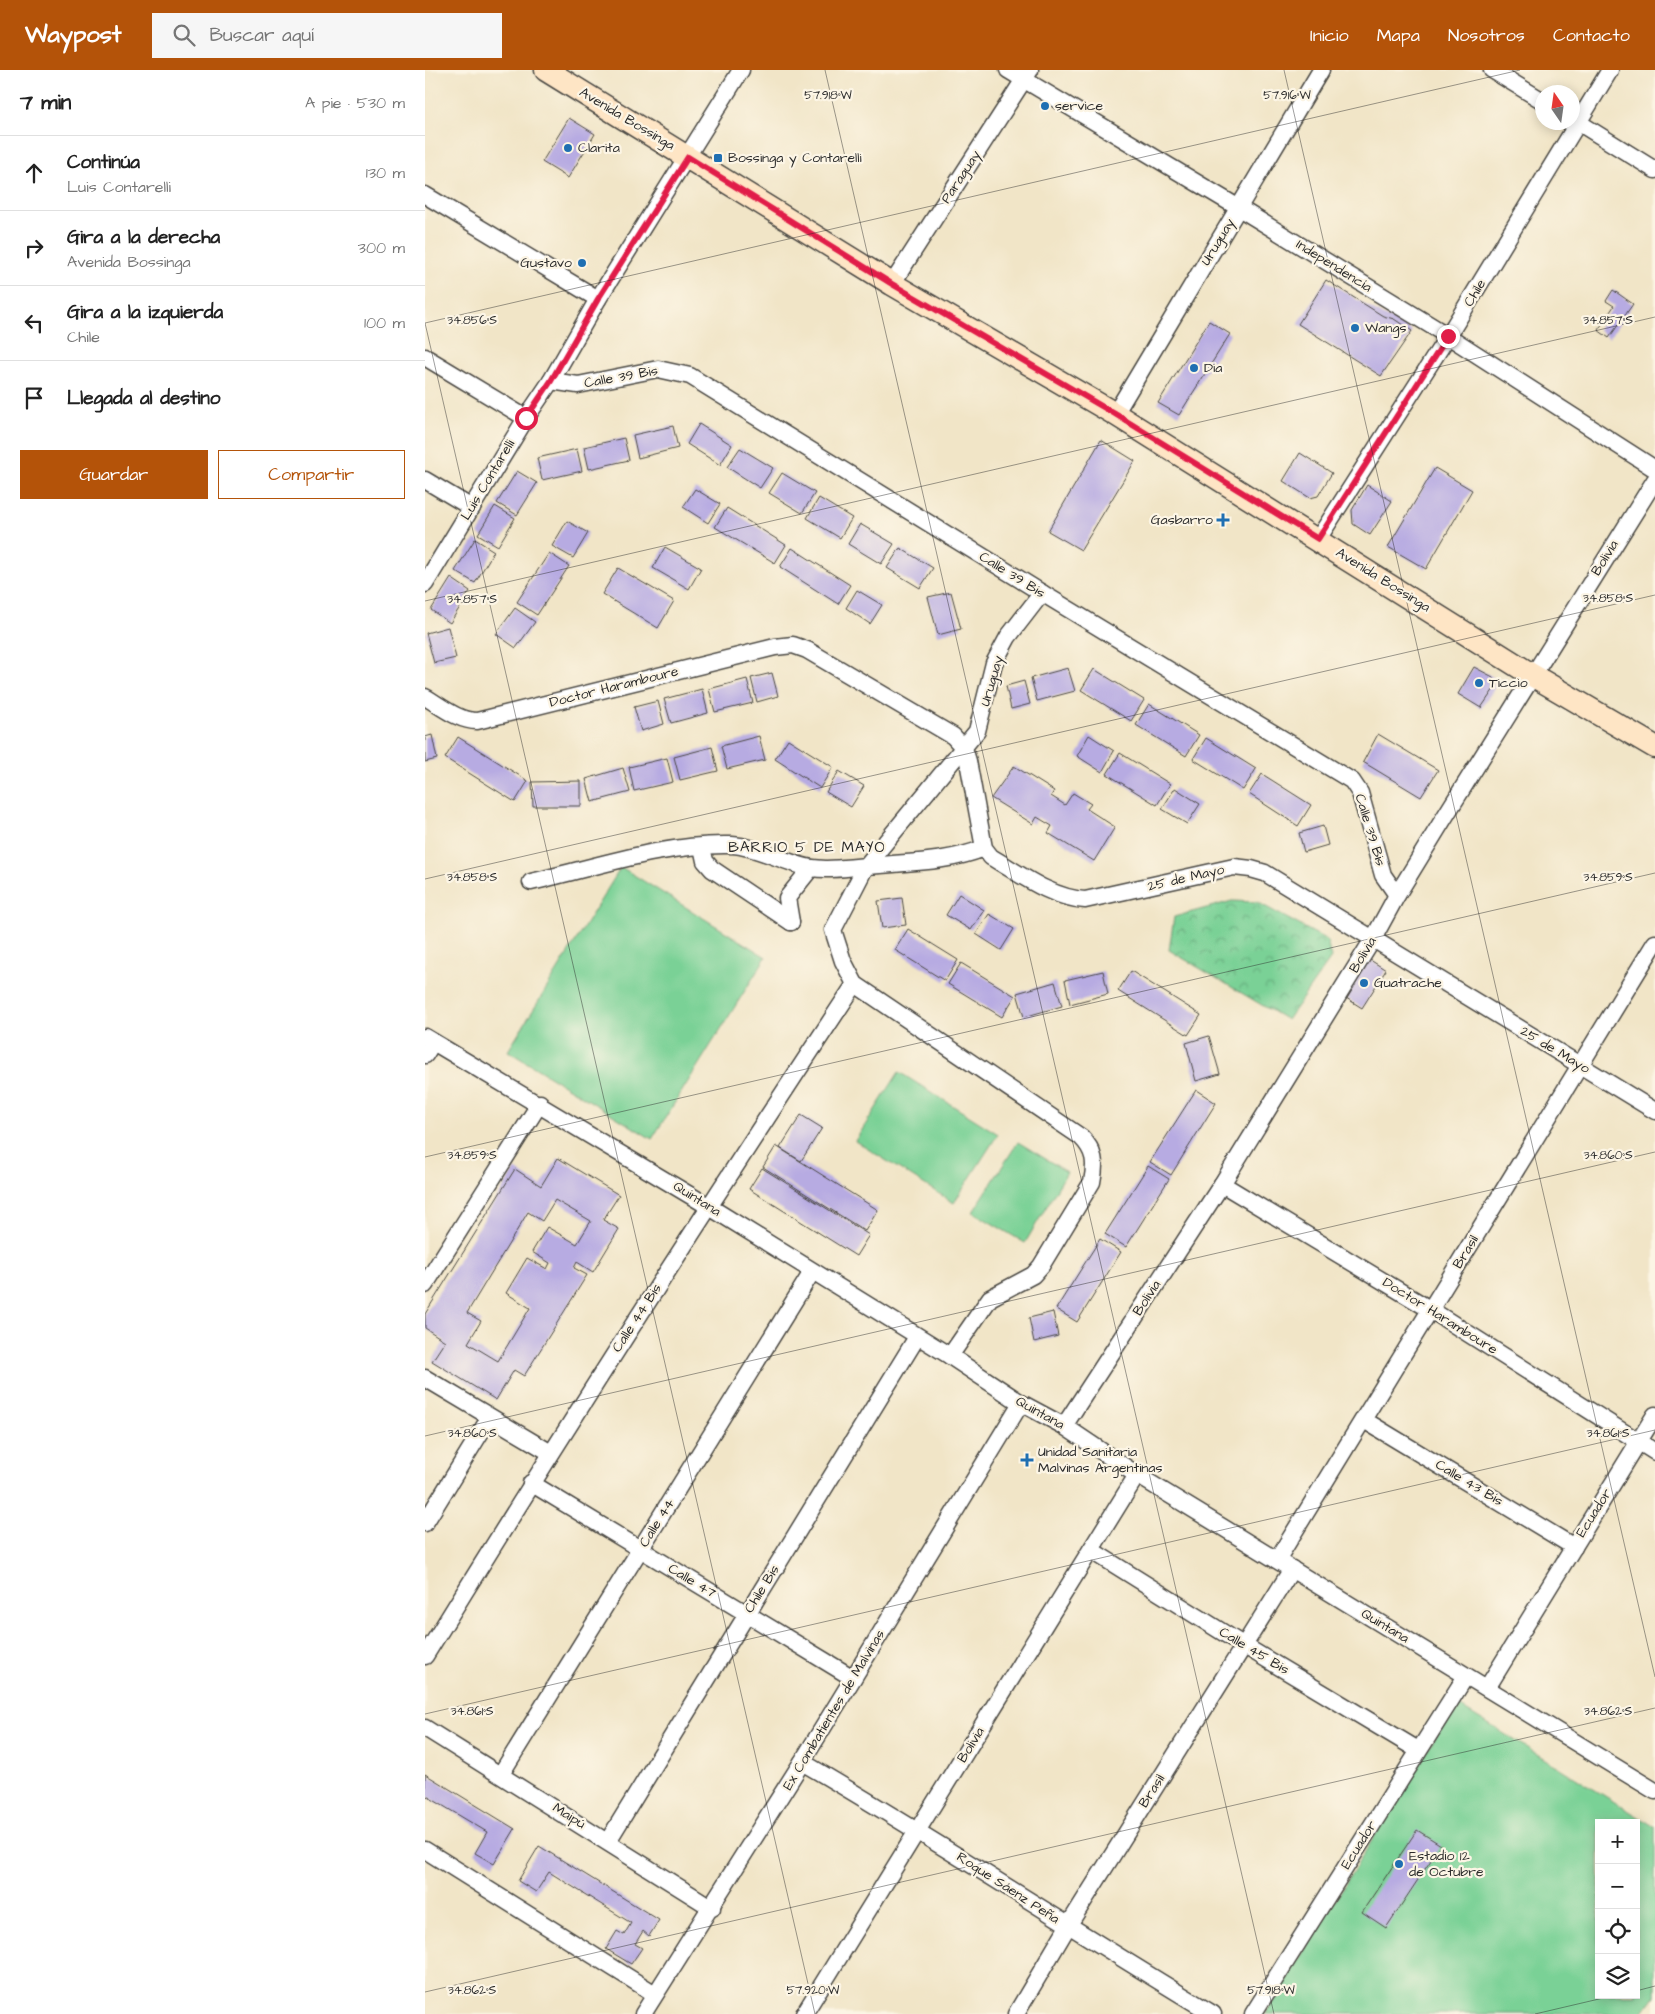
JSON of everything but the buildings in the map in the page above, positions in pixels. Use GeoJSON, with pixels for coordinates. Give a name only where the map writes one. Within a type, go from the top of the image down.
{"type":"FeatureCollection","features":[{"type":"Feature","properties":{"kind":"main road","name":"Avenida Bossinga"},"geometry":{"type":"LineString","coordinates":[[546,70],[892,284],[1115,414],[1532,674],[1655,747]]}},
{"type":"Feature","properties":{"kind":"street","name":"Luis Contarelli"},"geometry":{"type":"LineString","coordinates":[[425,584],[526,418],[551,381],[598,299],[741,70]]}},
{"type":"Feature","properties":{"kind":"street","name":"Independencía"},"geometry":{"type":"LineString","coordinates":[[1008,70],[1027,76],[1448,336],[1655,469]]}},
{"type":"Feature","properties":{"kind":"street","name":"Uruguay"},"geometry":{"type":"LineString","coordinates":[[1115,414],[1321,70]]}},
{"type":"Feature","properties":{"kind":"street"},"geometry":{"type":"LineString","coordinates":[[1492,70],[1535,96]]}},
{"type":"Feature","properties":{"kind":"street","name":"Chile"},"geometry":{"type":"LineString","coordinates":[[1580,115],[1610,70]]}},
{"type":"Feature","properties":{"kind":"street","name":"Paraguay"},"geometry":{"type":"LineString","coordinates":[[892,284],[1027,76]]}},
{"type":"Feature","properties":{"kind":"street"},"geometry":{"type":"LineString","coordinates":[[1580,123],[1655,170]]}},
{"type":"Feature","properties":{"kind":"street","name":"Chile"},"geometry":{"type":"LineString","coordinates":[[1318,539],[1448,336],[1571,130]]}},
{"type":"Feature","properties":{"kind":"street"},"geometry":{"type":"LineString","coordinates":[[425,196],[598,299]]}},
{"type":"Feature","properties":{"kind":"street"},"geometry":{"type":"LineString","coordinates":[[425,357],[526,418]]}},
{"type":"Feature","properties":{"kind":"street","name":"Calle 39 Bis"},"geometry":{"type":"LineString","coordinates":[[551,381],[578,385],[658,369],[690,376],[1042,594],[1352,781],[1360,793],[1383,876],[1397,895]]}},
{"type":"Feature","properties":{"kind":"street"},"geometry":{"type":"LineString","coordinates":[[425,480],[472,508]]}},
{"type":"Feature","properties":{"kind":"street","name":"Bolivia"},"geometry":{"type":"LineString","coordinates":[[1063,1426],[1222,1184],[1373,939],[1397,895],[1532,674],[1655,480]]}},
{"type":"Feature","properties":{"kind":"street","name":"Uruguay"},"geometry":{"type":"LineString","coordinates":[[855,984],[843,961],[833,930],[866,866],[977,731],[994,663],[1007,637],[1042,594]]}},
{"type":"Feature","properties":{"kind":"street","name":"Doctor Haramboure"},"geometry":{"type":"LineString","coordinates":[[425,697],[467,721],[477,721],[775,647],[793,645],[807,650],[953,736],[964,748]]}},
{"type":"Feature","properties":{"kind":"street"},"geometry":{"type":"LineString","coordinates":[[531,882],[652,854],[702,847],[734,845],[811,868],[835,870],[962,856],[984,848],[964,748]]}},
{"type":"Feature","properties":{"kind":"street"},"geometry":{"type":"LineString","coordinates":[[702,847],[705,861],[712,869],[791,922],[787,898],[811,868]]}},
{"type":"Feature","properties":{"kind":"street","name":"25 de Mayo"},"geometry":{"type":"LineString","coordinates":[[984,848],[991,857],[1069,900],[1085,900],[1234,867],[1251,868],[1265,873],[1655,1111]]}},
{"type":"Feature","properties":{"kind":"street","name":"Brasil"},"geometry":{"type":"LineString","coordinates":[[1277,1560],[1655,943]]}},
{"type":"Feature","properties":{"kind":"street"},"geometry":{"type":"LineString","coordinates":[[855,984],[1081,1137],[1091,1147],[1094,1158],[1095,1168],[1092,1182],[1041,1266],[1033,1275],[990,1298],[950,1356]]}},
{"type":"Feature","properties":{"kind":"street","name":"Calle 44 Bis"},"geometry":{"type":"LineString","coordinates":[[425,1656],[531,1483],[708,1206],[855,984]]}},
{"type":"Feature","properties":{"kind":"street","name":"Quintana"},"geometry":{"type":"LineString","coordinates":[[428,1045],[540,1103],[950,1356],[1021,1403],[1063,1426],[1137,1475],[1655,1791]]}},
{"type":"Feature","properties":{"kind":"street"},"geometry":{"type":"LineString","coordinates":[[425,1285],[540,1103]]}},
{"type":"Feature","properties":{"kind":"street","name":"Doctor Haramboure"},"geometry":{"type":"LineString","coordinates":[[1222,1184],[1431,1310],[1655,1452]]}},
{"type":"Feature","properties":{"kind":"street","name":"Calle 44"},"geometry":{"type":"LineString","coordinates":[[501,1774],[812,1272]]}},
{"type":"Feature","properties":{"kind":"street","name":"Chile Bis"},"geometry":{"type":"LineString","coordinates":[[608,1840],[917,1336]]}},
{"type":"Feature","properties":{"kind":"street"},"geometry":{"type":"LineString","coordinates":[[425,1378],[551,1453]]}},
{"type":"Feature","properties":{"kind":"street","name":"Ex Combatientes de Malvinas"},"geometry":{"type":"LineString","coordinates":[[643,2014],[802,1762],[1021,1403]]}},
{"type":"Feature","properties":{"kind":"street","name":"Ecuador"},"geometry":{"type":"LineString","coordinates":[[1487,1688],[1655,1415]]}},
{"type":"Feature","properties":{"kind":"street"},"geometry":{"type":"LineString","coordinates":[[425,1523],[489,1417]]}},
{"type":"Feature","properties":{"kind":"street","name":"Calle 43 Bis"},"geometry":{"type":"LineString","coordinates":[[1364,1420],[1574,1547]]}},
{"type":"Feature","properties":{"kind":"street","name":"Bolivia"},"geometry":{"type":"LineString","coordinates":[[804,2014],[1137,1475]]}},
{"type":"Feature","properties":{"kind":"street","name":"Calle 47"},"geometry":{"type":"LineString","coordinates":[[531,1483],[746,1615],[853,1678]]}},
{"type":"Feature","properties":{"kind":"street","name":"Calle 45 Bis"},"geometry":{"type":"LineString","coordinates":[[1091,1550],[1243,1645],[1418,1750]]}},
{"type":"Feature","properties":{"kind":"street","name":"Brasil"},"geometry":{"type":"LineString","coordinates":[[1016,2014],[1068,1926],[1292,1569]]}},
{"type":"Feature","properties":{"kind":"street","name":"Ecuador"},"geometry":{"type":"LineString","coordinates":[[1253,2014],[1466,1676]]}},
{"type":"Feature","properties":{"kind":"street","name":"Maipú"},"geometry":{"type":"LineString","coordinates":[[425,1728],[608,1840],[711,1908]]}},
{"type":"Feature","properties":{"kind":"street","name":"Roque Sáenz Peña"},"geometry":{"type":"LineString","coordinates":[[802,1762],[919,1830],[1068,1926],[1213,2014]]}},
{"type":"Feature","properties":{"kind":"street"},"geometry":{"type":"LineString","coordinates":[[425,1850],[655,1994]]}},
{"type":"Feature","properties":{"kind":"green space"},"geometry":{"type":"Polygon","coordinates":[[[621,867],[766,957],[652,1139],[508,1051],[621,867]]]}},
{"type":"Feature","properties":{"kind":"green space"},"geometry":{"type":"Polygon","coordinates":[[[1232,901],[1257,902],[1327,940],[1331,958],[1287,1020],[1169,950],[1174,917],[1232,901]]]}},
{"type":"Feature","properties":{"kind":"green space"},"geometry":{"type":"Polygon","coordinates":[[[899,1072],[998,1134],[954,1203],[855,1141],[899,1072]]]}},
{"type":"Feature","properties":{"kind":"green space"},"geometry":{"type":"Polygon","coordinates":[[[1018,1142],[1067,1172],[1025,1243],[973,1212],[1018,1142]]]}},
{"type":"Feature","properties":{"kind":"green space"},"geometry":{"type":"Polygon","coordinates":[[[1456,1704],[1655,1827],[1655,1996],[1642,2014],[1265,2014],[1456,1704]]]}},
{"type":"Feature","properties":{"kind":"place","name":"service"},"geometry":{"type":"Point","coordinates":[1045,106]}},
{"type":"Feature","properties":{"kind":"place","name":"Clarita"},"geometry":{"type":"Point","coordinates":[568,148]}},
{"type":"Feature","properties":{"kind":"place","name":"Bossinga y Contarelli"},"geometry":{"type":"Point","coordinates":[718,158]}},
{"type":"Feature","properties":{"kind":"place","name":"Gustavo"},"geometry":{"type":"Point","coordinates":[582,263]}},
{"type":"Feature","properties":{"kind":"place","name":"Wangs"},"geometry":{"type":"Point","coordinates":[1355,328]}},
{"type":"Feature","properties":{"kind":"place","name":"Dia"},"geometry":{"type":"Point","coordinates":[1194,368]}},
{"type":"Feature","properties":{"kind":"place","name":"Gasbarro"},"geometry":{"type":"Point","coordinates":[1223,520]}},
{"type":"Feature","properties":{"kind":"place","name":"Ticcio"},"geometry":{"type":"Point","coordinates":[1479,683]}},
{"type":"Feature","properties":{"kind":"place","name":"Guatrache"},"geometry":{"type":"Point","coordinates":[1364,983]}},
{"type":"Feature","properties":{"kind":"place","name":"Unidad Sanitaria Malvinas Argentinas"},"geometry":{"type":"Point","coordinates":[1027,1460]}},
{"type":"Feature","properties":{"kind":"place","name":"Estadio 12 de Octubre"},"geometry":{"type":"Point","coordinates":[1399,1864]}},
{"type":"Feature","properties":{"kind":"district","name":"BARRIO 5 DE MAYO"},"geometry":{"type":"Point","coordinates":[807,847]}},
{"type":"Feature","properties":{"kind":"route"},"geometry":{"type":"LineString","coordinates":[[526,418],[551,381],[598,299],[688,157],[892,284],[1115,414],[1318,539],[1448,336]]}}]}
